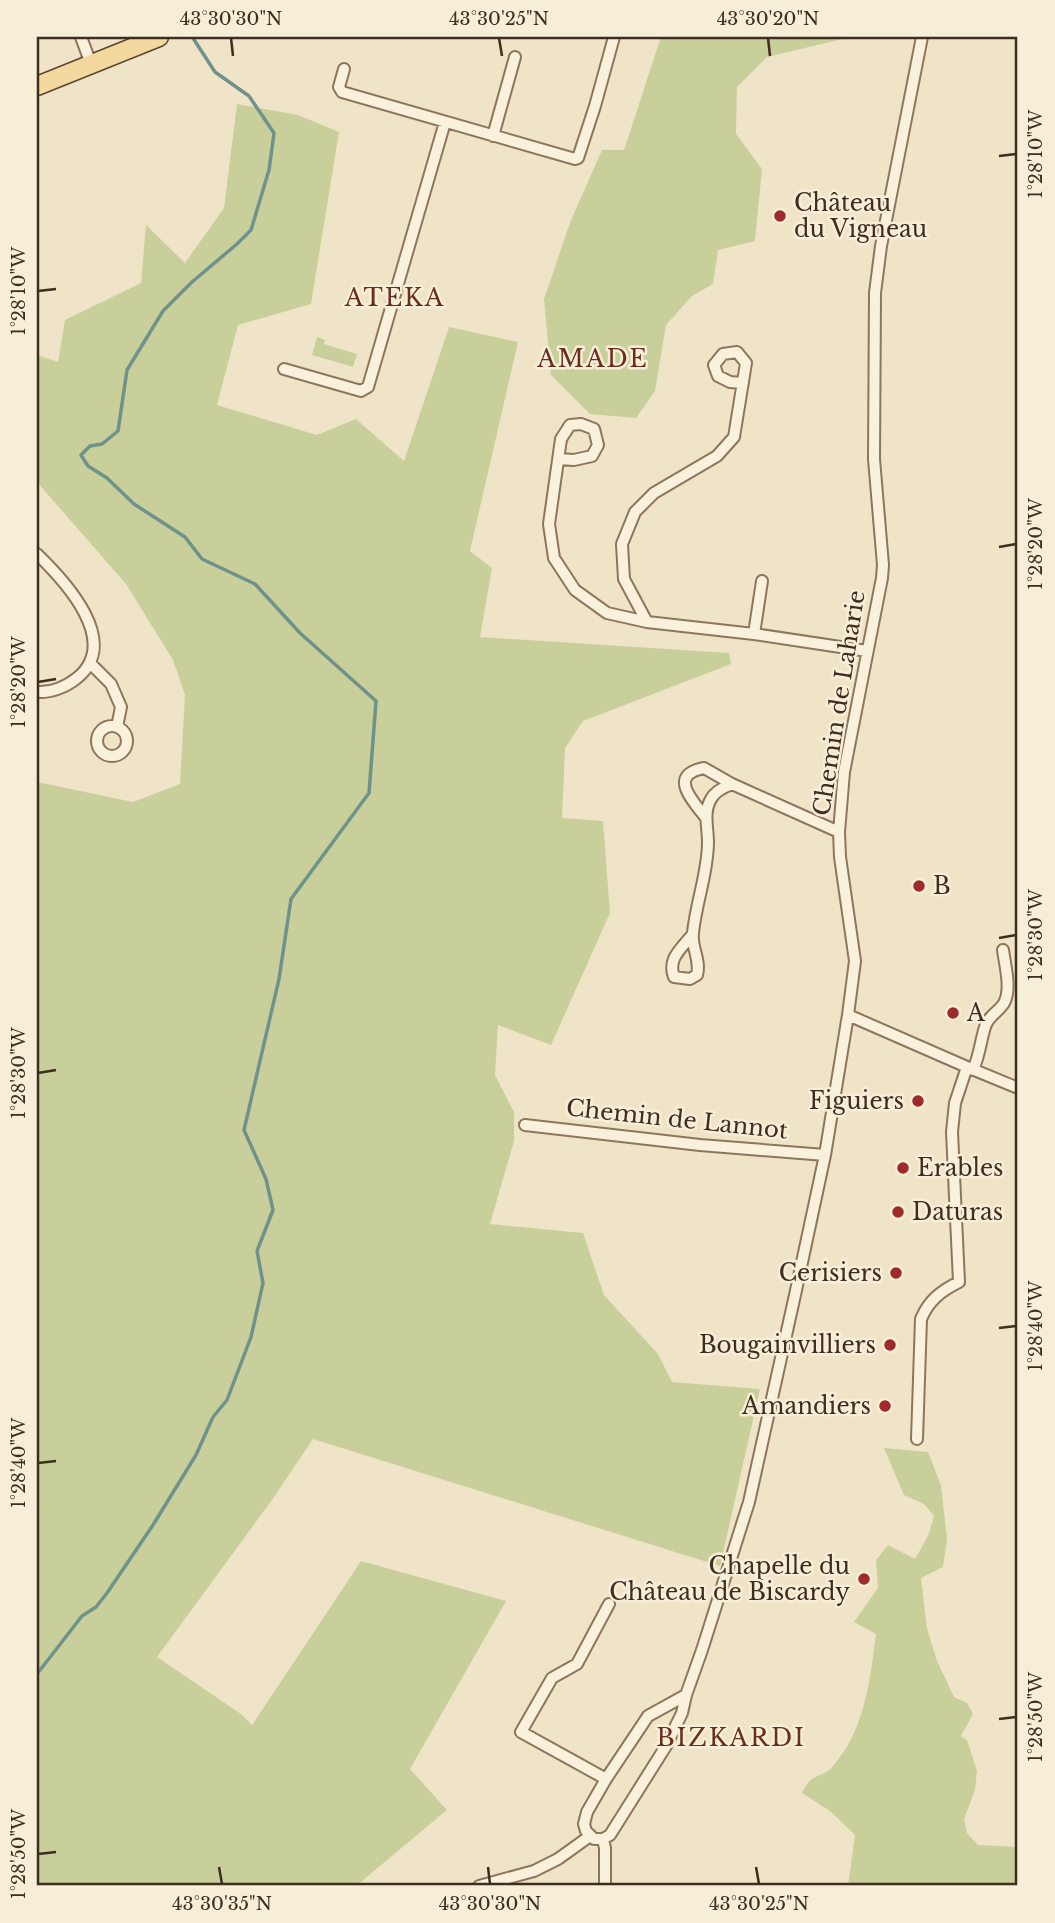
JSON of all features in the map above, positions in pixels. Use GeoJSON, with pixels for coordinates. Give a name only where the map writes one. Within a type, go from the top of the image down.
{"type":"FeatureCollection","features":[{"type":"Feature","properties":{"kind":"main road"},"geometry":{"type":"LineString","coordinates":[[37,86],[159,37]]}},
{"type":"Feature","properties":{"kind":"street"},"geometry":{"type":"LineString","coordinates":[[81,37],[91,64]]}},
{"type":"Feature","properties":{"kind":"street"},"geometry":{"type":"LineString","coordinates":[[344,69],[339,87],[342,92],[572,159],[578,158],[614,37]]}},
{"type":"Feature","properties":{"kind":"street","name":"Chemin de Laharie"},"geometry":{"type":"LineString","coordinates":[[603,1839],[610,1835],[622,1817],[666,1746],[682,1713],[749,1502],[825,1154],[855,961],[839,857],[844,772],[883,565],[874,459],[875,293],[881,246],[922,37]]}},
{"type":"Feature","properties":{"kind":"street"},"geometry":{"type":"LineString","coordinates":[[493,136],[515,57]]}},
{"type":"Feature","properties":{"kind":"street"},"geometry":{"type":"LineString","coordinates":[[284,369],[361,391],[368,387],[445,122]]}},
{"type":"Feature","properties":{"kind":"street"},"geometry":{"type":"LineString","coordinates":[[647,621],[624,579],[622,544],[635,512],[654,494],[717,456],[734,437],[743,383]]}},
{"type":"Feature","properties":{"kind":"street"},"geometry":{"type":"LineString","coordinates":[[559,459],[549,524],[554,558],[575,590],[607,613],[647,621],[867,650]]}},
{"type":"Feature","properties":{"kind":"street"},"geometry":{"type":"LineString","coordinates":[[37,554],[55,572],[89,620],[93,638],[93,654],[88,669],[74,681],[58,689],[37,692]]}},
{"type":"Feature","properties":{"kind":"street"},"geometry":{"type":"LineString","coordinates":[[754,634],[762,581]]}},
{"type":"Feature","properties":{"kind":"street"},"geometry":{"type":"LineString","coordinates":[[90,663],[111,684],[121,707],[117,727]]}},
{"type":"Feature","properties":{"kind":"street"},"geometry":{"type":"LineString","coordinates":[[706,818],[687,794],[684,782],[693,770],[705,768],[732,784],[839,832]]}},
{"type":"Feature","properties":{"kind":"street"},"geometry":{"type":"LineString","coordinates":[[692,935],[707,870],[706,818],[711,799],[722,788],[732,784]]}},
{"type":"Feature","properties":{"kind":"street"},"geometry":{"type":"LineString","coordinates":[[917,1439],[922,1319],[934,1298],[959,1282],[952,1132],[955,1103],[970,1069],[979,1056],[988,1019],[1005,1001],[1007,985],[1003,950]]}},
{"type":"Feature","properties":{"kind":"street"},"geometry":{"type":"LineString","coordinates":[[848,1015],[970,1069],[1018,1087]]}},
{"type":"Feature","properties":{"kind":"street","name":"Chemin de Lannot"},"geometry":{"type":"LineString","coordinates":[[525,1125],[701,1145],[825,1154]]}},
{"type":"Feature","properties":{"kind":"street"},"geometry":{"type":"LineString","coordinates":[[606,1779],[521,1731],[552,1678],[577,1664],[609,1604]]}},
{"type":"Feature","properties":{"kind":"street"},"geometry":{"type":"LineString","coordinates":[[605,1886],[603,1839],[594,1839],[586,1831],[584,1824],[587,1812],[648,1716],[686,1695]]}},
{"type":"Feature","properties":{"kind":"street"},"geometry":{"type":"LineString","coordinates":[[654,1714],[669,1719],[672,1733]]}},
{"type":"Feature","properties":{"kind":"street"},"geometry":{"type":"LineString","coordinates":[[479,1886],[534,1871],[558,1859],[590,1836]]}},
{"type":"Feature","properties":{"kind":"green space"},"geometry":{"type":"Polygon","coordinates":[[[661,37],[851,37],[767,57],[737,87],[736,134],[762,169],[755,241],[718,250],[713,284],[692,296],[666,325],[655,391],[636,418],[590,414],[551,375],[544,299],[571,220],[602,150],[624,150],[661,37]]]}},
{"type":"Feature","properties":{"kind":"green space"},"geometry":{"type":"Polygon","coordinates":[[[237,104],[298,115],[339,132],[311,304],[238,325],[217,405],[317,435],[356,419],[404,461],[449,327],[518,342],[470,551],[492,568],[480,637],[729,653],[731,664],[583,721],[565,748],[562,818],[603,821],[610,913],[551,1045],[498,1025],[495,1075],[514,1112],[514,1141],[490,1224],[583,1233],[604,1295],[658,1354],[672,1382],[760,1389],[720,1566],[313,1439],[272,1500],[157,1657],[241,1714],[252,1725],[361,1561],[506,1601],[410,1769],[447,1810],[356,1886],[37,1886],[37,782],[133,802],[180,784],[185,695],[173,660],[126,584],[37,482],[37,355],[58,362],[65,320],[141,283],[146,225],[185,263],[224,208],[237,104]]]}},
{"type":"Feature","properties":{"kind":"green space"},"geometry":{"type":"Polygon","coordinates":[[[317,337],[325,340],[324,344],[357,354],[353,367],[312,355],[317,337]]]}},
{"type":"Feature","properties":{"kind":"green space"},"geometry":{"type":"Polygon","coordinates":[[[884,1448],[928,1452],[941,1485],[947,1539],[943,1567],[921,1578],[927,1628],[937,1661],[954,1697],[967,1703],[973,1714],[961,1736],[967,1740],[977,1771],[975,1790],[964,1819],[967,1833],[978,1845],[1018,1847],[1018,1886],[848,1886],[855,1835],[830,1811],[802,1793],[813,1778],[825,1773],[844,1752],[859,1720],[868,1686],[876,1634],[854,1622],[878,1588],[876,1560],[888,1545],[915,1559],[928,1536],[934,1516],[924,1504],[904,1495],[884,1448]]]}},
{"type":"Feature","properties":{"kind":"waterway"},"geometry":{"type":"LineString","coordinates":[[37,1674],[82,1616],[96,1607],[107,1593],[153,1525],[196,1455],[213,1417],[227,1400],[251,1337],[263,1283],[257,1251],[273,1210],[266,1179],[244,1130],[279,979],[291,899],[369,793],[376,701],[300,633],[255,584],[202,559],[185,537],[134,504],[107,478],[88,466],[81,455],[90,446],[102,444],[118,431],[127,370],[163,311],[251,230],[269,170],[274,133],[249,96],[215,72],[193,38]]}},
{"type":"Feature","properties":{"kind":"place","name":"Château du Vigneau"},"geometry":{"type":"Point","coordinates":[780,216]}},
{"type":"Feature","properties":{"kind":"place","name":"B"},"geometry":{"type":"Point","coordinates":[919,886]}},
{"type":"Feature","properties":{"kind":"place","name":"A"},"geometry":{"type":"Point","coordinates":[953,1013]}},
{"type":"Feature","properties":{"kind":"place","name":"Figuiers"},"geometry":{"type":"Point","coordinates":[918,1101]}},
{"type":"Feature","properties":{"kind":"place","name":"Erables"},"geometry":{"type":"Point","coordinates":[903,1168]}},
{"type":"Feature","properties":{"kind":"place","name":"Daturas"},"geometry":{"type":"Point","coordinates":[898,1212]}},
{"type":"Feature","properties":{"kind":"place","name":"Cerisiers"},"geometry":{"type":"Point","coordinates":[896,1273]}},
{"type":"Feature","properties":{"kind":"place","name":"Bougainvilliers"},"geometry":{"type":"Point","coordinates":[890,1345]}},
{"type":"Feature","properties":{"kind":"place","name":"Amandiers"},"geometry":{"type":"Point","coordinates":[885,1406]}},
{"type":"Feature","properties":{"kind":"place","name":"Chapelle du Château de Biscardy"},"geometry":{"type":"Point","coordinates":[864,1579]}},
{"type":"Feature","properties":{"kind":"district","name":"ATEKA"},"geometry":{"type":"Point","coordinates":[395,298]}},
{"type":"Feature","properties":{"kind":"district","name":"AMADE"},"geometry":{"type":"Point","coordinates":[593,359]}},
{"type":"Feature","properties":{"kind":"district","name":"BIZKARDI"},"geometry":{"type":"Point","coordinates":[731,1738]}}]}
